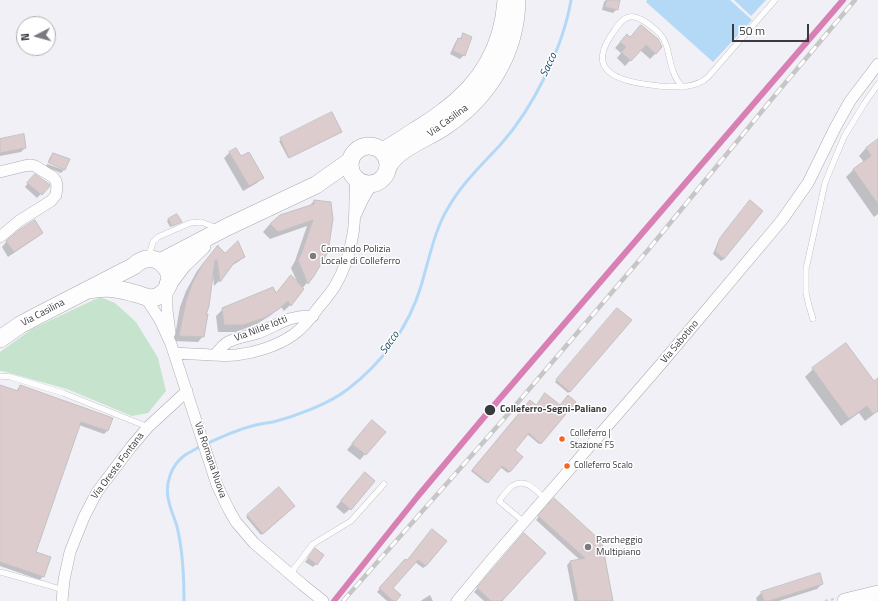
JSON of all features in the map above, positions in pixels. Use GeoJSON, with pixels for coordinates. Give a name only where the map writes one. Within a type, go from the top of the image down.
{"type":"FeatureCollection","features":[{"type":"Feature","properties":{"kind":"main road","name":"Via Casilina"},"geometry":{"type":"LineString","coordinates":[[386,158],[444,112],[476,82],[492,56],[497,43],[504,21],[506,0]]}},
{"type":"Feature","properties":{"kind":"main road","name":"Via Casilina"},"geometry":{"type":"LineString","coordinates":[[386,158],[393,159],[442,128],[459,116],[484,91],[499,68],[509,46],[515,26],[517,0]]}},
{"type":"Feature","properties":{"kind":"main road"},"geometry":{"type":"LineString","coordinates":[[373,185],[361,183],[353,172],[353,154],[364,147],[370,146],[377,148],[386,158]]}},
{"type":"Feature","properties":{"kind":"main road","name":"Via Casilina"},"geometry":{"type":"LineString","coordinates":[[373,185],[383,180],[386,175],[388,170],[386,158]]}},
{"type":"Feature","properties":{"kind":"main road","name":"Via Casilina"},"geometry":{"type":"LineString","coordinates":[[0,339],[28,320],[87,290],[316,185],[353,172]]}},
{"type":"Feature","properties":{"kind":"main road","name":"Via Casilina"},"geometry":{"type":"LineString","coordinates":[[87,290],[108,288],[149,298],[157,297],[168,286],[175,274],[190,257],[224,228]]}},
{"type":"Feature","properties":{"kind":"main road"},"geometry":{"type":"LineString","coordinates":[[142,296],[134,289],[131,282],[131,274],[148,262],[166,266],[170,279],[168,286]]}},
{"type":"Feature","properties":{"kind":"street","name":"Via Sabotino"},"geometry":{"type":"LineString","coordinates":[[457,601],[661,364],[788,213],[808,183],[850,101],[878,64]]}},
{"type":"Feature","properties":{"kind":"street"},"geometry":{"type":"LineString","coordinates":[[0,172],[24,166],[35,166],[54,177],[58,189],[51,202],[19,221],[0,237]]}},
{"type":"Feature","properties":{"kind":"street","name":"Via Nilde Iotti"},"geometry":{"type":"LineString","coordinates":[[173,349],[225,356],[252,352],[275,344],[294,334],[306,324],[335,286],[346,260],[355,216],[353,172]]}},
{"type":"Feature","properties":{"kind":"street","name":"Via Nilde Iotti"},"geometry":{"type":"LineString","coordinates":[[355,216],[364,198],[373,185]]}},
{"type":"Feature","properties":{"kind":"street","name":"Via Romana Nuova"},"geometry":{"type":"LineString","coordinates":[[168,286],[167,310],[173,349]]}},
{"type":"Feature","properties":{"kind":"street","name":"Via Romana Nuova"},"geometry":{"type":"LineString","coordinates":[[142,296],[160,320],[173,349],[213,476],[222,498],[236,522],[254,543],[323,601]]}},
{"type":"Feature","properties":{"kind":"street","name":"Via Nilde Iotti"},"geometry":{"type":"LineString","coordinates":[[215,355],[226,344],[234,339],[263,331],[291,318],[313,316]]}},
{"type":"Feature","properties":{"kind":"street","name":"Via Oreste Fontana"},"geometry":{"type":"LineString","coordinates":[[62,596],[64,575],[70,552],[91,502],[108,475],[148,427],[187,391]]}},
{"type":"Feature","properties":{"kind":"street"},"geometry":{"type":"LineString","coordinates":[[845,601],[878,592]]}},
{"type":"Feature","properties":{"kind":"lane"},"geometry":{"type":"LineString","coordinates":[[682,87],[673,72],[665,42],[660,35],[648,24],[636,18],[630,17],[624,20],[616,28],[604,47],[602,58],[606,68],[612,74],[631,82],[682,87],[702,82],[708,77],[775,0]]}},
{"type":"Feature","properties":{"kind":"lane"},"geometry":{"type":"LineString","coordinates":[[813,319],[806,293],[806,270],[825,183],[837,152],[847,132],[878,84]]}},
{"type":"Feature","properties":{"kind":"lane"},"geometry":{"type":"LineString","coordinates":[[148,262],[153,242],[158,237],[190,223],[205,223],[224,228]]}},
{"type":"Feature","properties":{"kind":"lane"},"geometry":{"type":"LineString","coordinates":[[0,376],[11,377],[63,393],[148,427]]}},
{"type":"Feature","properties":{"kind":"lane"},"geometry":{"type":"LineString","coordinates":[[524,522],[499,501],[506,492],[512,486],[525,483],[532,487],[545,499]]}},
{"type":"Feature","properties":{"kind":"lane"},"geometry":{"type":"LineString","coordinates":[[290,574],[313,544],[351,521],[384,484]]}},
{"type":"Feature","properties":{"kind":"lane"},"geometry":{"type":"LineString","coordinates":[[0,572],[47,585],[62,596]]}},
{"type":"Feature","properties":{"kind":"green space"},"geometry":{"type":"Polygon","coordinates":[[[100,297],[115,303],[136,322],[158,358],[166,391],[148,413],[132,416],[67,389],[0,371],[0,352],[32,329],[100,297]]]}},
{"type":"Feature","properties":{"kind":"water"},"geometry":{"type":"Polygon","coordinates":[[[647,0],[730,0],[752,20],[713,62],[646,2],[647,0]]]}},
{"type":"Feature","properties":{"kind":"water"},"geometry":{"type":"Polygon","coordinates":[[[734,0],[766,0],[751,16],[734,0]]]}},
{"type":"Feature","properties":{"kind":"building"},"geometry":{"type":"Polygon","coordinates":[[[607,0],[620,0],[618,10],[605,7],[607,0]]]}},
{"type":"Feature","properties":{"kind":"building"},"geometry":{"type":"Polygon","coordinates":[[[641,25],[658,39],[662,47],[656,54],[646,45],[631,61],[621,52],[626,47],[620,42],[627,34],[630,37],[641,25]]]}},
{"type":"Feature","properties":{"kind":"building"},"geometry":{"type":"Polygon","coordinates":[[[463,33],[472,37],[465,56],[453,51],[458,38],[461,39],[463,33]]]}},
{"type":"Feature","properties":{"kind":"building"},"geometry":{"type":"Polygon","coordinates":[[[332,112],[342,132],[289,158],[280,138],[332,112]]]}},
{"type":"Feature","properties":{"kind":"building"},"geometry":{"type":"Polygon","coordinates":[[[24,134],[26,148],[0,153],[0,139],[24,134]]]}},
{"type":"Feature","properties":{"kind":"building"},"geometry":{"type":"Polygon","coordinates":[[[878,139],[878,204],[853,169],[871,156],[866,148],[878,139]]]}},
{"type":"Feature","properties":{"kind":"building"},"geometry":{"type":"Polygon","coordinates":[[[236,148],[241,156],[249,152],[264,178],[249,186],[229,152],[236,148]]]}},
{"type":"Feature","properties":{"kind":"building"},"geometry":{"type":"Polygon","coordinates":[[[53,153],[70,159],[65,170],[49,163],[53,153]]]}},
{"type":"Feature","properties":{"kind":"building"},"geometry":{"type":"Polygon","coordinates":[[[35,174],[50,186],[42,195],[27,183],[35,174]]]}},
{"type":"Feature","properties":{"kind":"building","name":"Comando Polizia Locale di Colleferro"},"geometry":{"type":"Polygon","coordinates":[[[314,200],[331,202],[333,219],[328,252],[308,284],[298,260],[313,220],[278,232],[270,224],[280,215],[314,204],[314,200]]]}},
{"type":"Feature","properties":{"kind":"building"},"geometry":{"type":"Polygon","coordinates":[[[750,200],[763,211],[724,259],[715,251],[720,238],[750,200]]]}},
{"type":"Feature","properties":{"kind":"building"},"geometry":{"type":"Polygon","coordinates":[[[177,214],[182,222],[172,226],[168,219],[177,214]]]}},
{"type":"Feature","properties":{"kind":"building"},"geometry":{"type":"Polygon","coordinates":[[[35,220],[43,233],[14,252],[6,241],[19,230],[35,220]]]}},
{"type":"Feature","properties":{"kind":"building"},"geometry":{"type":"Polygon","coordinates":[[[238,241],[245,257],[234,263],[220,282],[217,260],[215,260],[204,337],[179,336],[186,301],[192,284],[202,265],[218,245],[225,253],[238,241]]]}},
{"type":"Feature","properties":{"kind":"building"},"geometry":{"type":"Polygon","coordinates":[[[291,275],[304,289],[291,306],[288,301],[279,309],[264,318],[243,325],[224,325],[222,308],[273,287],[276,293],[291,275]]]}},
{"type":"Feature","properties":{"kind":"building"},"geometry":{"type":"Polygon","coordinates":[[[617,308],[632,320],[570,392],[556,380],[617,308]]]}},
{"type":"Feature","properties":{"kind":"building"},"geometry":{"type":"Polygon","coordinates":[[[846,343],[874,381],[878,378],[878,411],[873,414],[867,406],[849,419],[812,368],[846,343]]]}},
{"type":"Feature","properties":{"kind":"building"},"geometry":{"type":"Polygon","coordinates":[[[0,385],[18,391],[20,385],[113,418],[108,431],[81,422],[36,552],[51,557],[44,577],[0,562],[0,385]]]}},
{"type":"Feature","properties":{"kind":"building"},"geometry":{"type":"Polygon","coordinates":[[[545,393],[560,405],[568,395],[576,402],[541,444],[529,433],[515,450],[523,457],[510,472],[502,466],[488,483],[472,470],[530,400],[536,405],[545,393]]]}},
{"type":"Feature","properties":{"kind":"building"},"geometry":{"type":"Polygon","coordinates":[[[372,420],[386,432],[366,455],[352,444],[372,420]]]}},
{"type":"Feature","properties":{"kind":"building"},"geometry":{"type":"Polygon","coordinates":[[[365,472],[375,481],[351,510],[341,501],[365,472]]]}},
{"type":"Feature","properties":{"kind":"building"},"geometry":{"type":"Polygon","coordinates":[[[279,487],[295,506],[263,534],[247,515],[279,487]]]}},
{"type":"Feature","properties":{"kind":"building","name":"Parcheggio Multipiano"},"geometry":{"type":"Polygon","coordinates":[[[554,498],[602,542],[613,601],[578,601],[570,561],[585,558],[538,516],[554,498]]]}},
{"type":"Feature","properties":{"kind":"building"},"geometry":{"type":"Polygon","coordinates":[[[432,529],[447,541],[426,566],[418,560],[393,588],[401,595],[396,601],[393,601],[379,588],[405,559],[407,560],[432,529]]]}},
{"type":"Feature","properties":{"kind":"building"},"geometry":{"type":"Polygon","coordinates":[[[524,533],[546,553],[502,601],[491,601],[477,588],[524,533]]]}},
{"type":"Feature","properties":{"kind":"building"},"geometry":{"type":"Polygon","coordinates":[[[315,548],[324,555],[317,565],[308,558],[315,548]]]}},
{"type":"Feature","properties":{"kind":"building"},"geometry":{"type":"Polygon","coordinates":[[[820,573],[823,584],[769,601],[764,601],[761,592],[820,573]]]}},
{"type":"Feature","properties":{"kind":"waterway","name":"Sacco"},"geometry":{"type":"LineString","coordinates":[[206,444],[223,436],[255,425],[273,422],[302,413],[332,400],[360,379],[383,356],[402,330],[416,301],[435,236],[448,208],[466,182],[513,129],[535,95],[554,57],[567,18],[571,0]]}},
{"type":"Feature","properties":{"kind":"waterway","name":"Sacco"},"geometry":{"type":"LineString","coordinates":[[184,601],[181,548],[167,489],[172,470],[176,464],[185,455],[201,446]]}},
{"type":"Feature","properties":{"kind":"railway"},"geometry":{"type":"LineString","coordinates":[[343,601],[502,421],[648,250],[855,0]]}},
{"type":"Feature","properties":{"kind":"transit line"},"geometry":{"type":"LineString","coordinates":[[334,601],[418,496],[490,410],[843,0]]}},
{"type":"Feature","properties":{"kind":"place","name":"Comando Polizia Locale di Colleferro"},"geometry":{"type":"Point","coordinates":[313,256]}},
{"type":"Feature","properties":{"kind":"place","name":"Colleferro-Segni-Paliano"},"geometry":{"type":"Point","coordinates":[490,410]}},
{"type":"Feature","properties":{"kind":"place","name":"Colleferro | Stazione FS"},"geometry":{"type":"Point","coordinates":[562,439]}},
{"type":"Feature","properties":{"kind":"place","name":"Colleferro Scalo"},"geometry":{"type":"Point","coordinates":[567,466]}},
{"type":"Feature","properties":{"kind":"place","name":"Parcheggio Multipiano"},"geometry":{"type":"Point","coordinates":[588,547]}}]}
